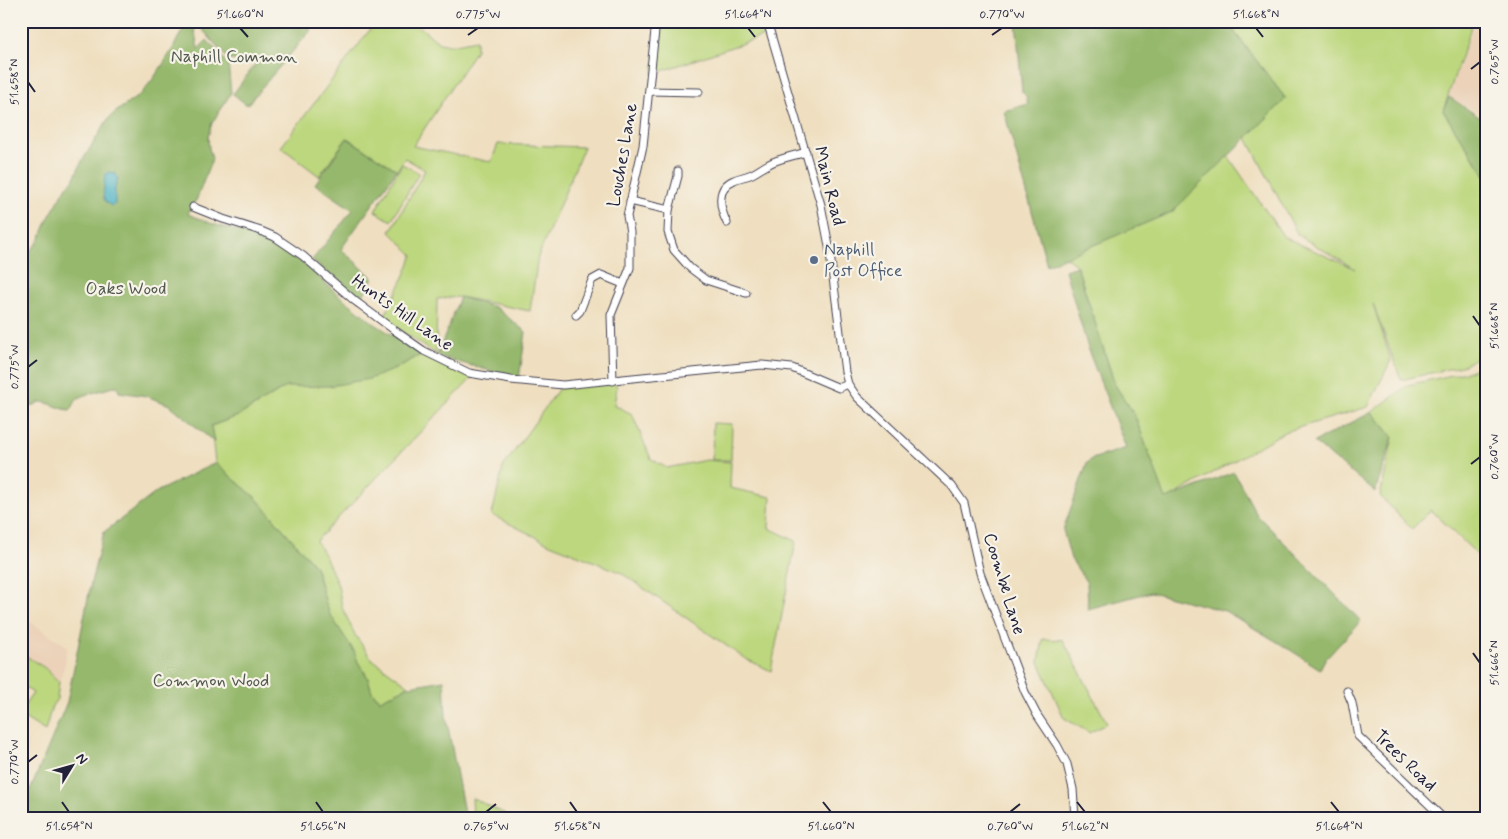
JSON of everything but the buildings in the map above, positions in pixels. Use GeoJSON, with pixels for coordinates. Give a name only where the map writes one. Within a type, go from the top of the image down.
{"type":"FeatureCollection","features":[{"type":"Feature","properties":{"kind":"street","name":"Louches Lane"},"geometry":{"type":"LineString","coordinates":[[613,381],[610,315],[630,268],[630,232],[627,216],[643,146],[656,21]]}},
{"type":"Feature","properties":{"kind":"street","name":"Main Road"},"geometry":{"type":"LineString","coordinates":[[767,21],[821,205],[845,372],[850,388]]}},
{"type":"Feature","properties":{"kind":"street"},"geometry":{"type":"LineString","coordinates":[[649,91],[698,92]]}},
{"type":"Feature","properties":{"kind":"street"},"geometry":{"type":"LineString","coordinates":[[727,223],[721,192],[726,184],[748,176],[769,164],[806,152]]}},
{"type":"Feature","properties":{"kind":"street"},"geometry":{"type":"LineString","coordinates":[[678,171],[669,210],[668,232],[674,250],[690,268],[706,280],[746,294]]}},
{"type":"Feature","properties":{"kind":"street"},"geometry":{"type":"LineString","coordinates":[[630,201],[669,210]]}},
{"type":"Feature","properties":{"kind":"street","name":"Hunts Hill Lane"},"geometry":{"type":"LineString","coordinates":[[193,207],[275,237],[303,256],[355,301],[394,330],[424,350],[469,373],[511,380],[563,385],[762,365],[792,368],[839,388],[850,388]]}},
{"type":"Feature","properties":{"kind":"street"},"geometry":{"type":"LineString","coordinates":[[576,315],[580,311],[592,280],[601,275],[624,284]]}},
{"type":"Feature","properties":{"kind":"street","name":"Coombe Lane"},"geometry":{"type":"LineString","coordinates":[[850,388],[857,397],[938,472],[964,502],[980,573],[1025,692],[1067,764],[1074,789],[1075,818]]}},
{"type":"Feature","properties":{"kind":"street","name":"Trees Road"},"geometry":{"type":"LineString","coordinates":[[1347,691],[1352,703],[1358,736],[1443,818]]}},
{"type":"Feature","properties":{"kind":"shaded area"},"geometry":{"type":"Polygon","coordinates":[[[1475,21],[1487,21],[1487,117],[1449,97],[1475,21]]]}},
{"type":"Feature","properties":{"kind":"shaded area"},"geometry":{"type":"Polygon","coordinates":[[[21,616],[67,646],[65,664],[59,682],[45,668],[21,653],[21,616]]]}},
{"type":"Feature","properties":{"kind":"green space","name":"Naphill Common"},"geometry":{"type":"Polygon","coordinates":[[[302,21],[311,30],[247,105],[233,94],[257,62],[249,63],[249,61],[229,60],[202,29],[190,22],[302,21]]]}},
{"type":"Feature","properties":{"kind":"green space"},"geometry":{"type":"Polygon","coordinates":[[[401,21],[413,21],[439,43],[451,45],[476,40],[476,50],[413,146],[491,162],[498,144],[584,147],[538,257],[530,311],[460,297],[437,299],[436,354],[383,319],[413,255],[390,232],[425,170],[405,158],[397,170],[347,138],[319,176],[281,147],[372,27],[387,26],[401,21]]]}},
{"type":"Feature","properties":{"kind":"green space"},"geometry":{"type":"Polygon","coordinates":[[[659,21],[759,21],[764,36],[653,74],[659,21]]]}},
{"type":"Feature","properties":{"kind":"green space"},"geometry":{"type":"Polygon","coordinates":[[[1016,21],[1226,21],[1286,99],[1172,212],[1047,265],[1004,111],[1028,104],[1026,96],[1022,92],[1016,21]]]}},
{"type":"Feature","properties":{"kind":"green space"},"geometry":{"type":"Polygon","coordinates":[[[1226,21],[1473,21],[1443,111],[1487,178],[1487,351],[1465,365],[1401,380],[1373,304],[1391,360],[1368,407],[1284,432],[1166,500],[1135,416],[1115,385],[1077,266],[1063,255],[1226,153],[1284,237],[1355,269],[1298,235],[1247,138],[1286,99],[1226,21]]]}},
{"type":"Feature","properties":{"kind":"green space","name":"Oaks Wood"},"geometry":{"type":"Polygon","coordinates":[[[189,23],[194,27],[198,49],[207,40],[228,64],[231,93],[212,123],[208,137],[212,159],[196,201],[192,204],[188,214],[213,224],[268,240],[303,263],[375,324],[422,354],[393,370],[369,379],[330,386],[286,387],[238,416],[211,426],[214,442],[170,405],[146,396],[119,392],[117,386],[77,399],[71,410],[39,402],[35,405],[26,406],[23,411],[21,410],[21,294],[27,285],[21,281],[21,261],[39,241],[48,219],[108,119],[145,89],[163,65],[181,32],[189,23]]]}},
{"type":"Feature","properties":{"kind":"green space"},"geometry":{"type":"Polygon","coordinates":[[[1449,97],[1487,122],[1487,178],[1443,111],[1449,97]]]}},
{"type":"Feature","properties":{"kind":"green space"},"geometry":{"type":"Polygon","coordinates":[[[347,138],[397,170],[341,249],[373,278],[360,301],[312,260],[353,210],[315,184],[347,138]]]}},
{"type":"Feature","properties":{"kind":"green space"},"geometry":{"type":"Polygon","coordinates":[[[402,164],[419,173],[391,221],[375,211],[402,164]]]}},
{"type":"Feature","properties":{"kind":"green space"},"geometry":{"type":"Polygon","coordinates":[[[1077,266],[1115,385],[1135,416],[1166,499],[1234,472],[1257,515],[1361,621],[1324,661],[1320,669],[1225,611],[1151,592],[1088,609],[1087,583],[1071,559],[1063,530],[1087,463],[1092,459],[1126,448],[1090,355],[1065,270],[1077,266]]]}},
{"type":"Feature","properties":{"kind":"green space"},"geometry":{"type":"Polygon","coordinates":[[[460,297],[495,307],[526,332],[519,379],[437,356],[460,297]]]}},
{"type":"Feature","properties":{"kind":"green space"},"geometry":{"type":"Polygon","coordinates":[[[422,354],[473,377],[316,541],[338,585],[342,607],[355,635],[372,659],[409,686],[381,700],[372,692],[367,676],[329,613],[315,566],[256,498],[215,463],[211,426],[238,416],[286,387],[393,370],[422,354]]]}},
{"type":"Feature","properties":{"kind":"green space"},"geometry":{"type":"Polygon","coordinates":[[[1487,362],[1487,564],[1431,510],[1412,529],[1380,496],[1393,437],[1372,412],[1408,385],[1470,371],[1487,362]]]}},
{"type":"Feature","properties":{"kind":"green space"},"geometry":{"type":"Polygon","coordinates":[[[615,383],[617,387],[614,405],[632,414],[651,459],[667,468],[706,460],[731,462],[730,488],[771,497],[769,528],[796,541],[771,671],[744,658],[620,572],[550,544],[492,515],[503,467],[560,387],[615,383]]]}},
{"type":"Feature","properties":{"kind":"green space"},"geometry":{"type":"Polygon","coordinates":[[[1372,412],[1393,437],[1375,492],[1314,442],[1372,412]]]}},
{"type":"Feature","properties":{"kind":"green space"},"geometry":{"type":"Polygon","coordinates":[[[713,423],[732,424],[731,460],[712,460],[713,423]]]}},
{"type":"Feature","properties":{"kind":"green space","name":"Common Wood"},"geometry":{"type":"Polygon","coordinates":[[[215,463],[256,498],[315,566],[329,613],[354,651],[358,662],[367,676],[372,692],[380,700],[409,686],[444,680],[446,716],[465,818],[21,818],[21,803],[32,786],[67,702],[92,578],[104,532],[158,491],[215,463]]]}},
{"type":"Feature","properties":{"kind":"green space"},"geometry":{"type":"Polygon","coordinates":[[[1043,639],[1063,640],[1107,723],[1090,733],[1064,718],[1039,662],[1043,639]]]}},
{"type":"Feature","properties":{"kind":"green space"},"geometry":{"type":"Polygon","coordinates":[[[21,653],[45,668],[59,682],[57,699],[52,706],[45,731],[21,716],[21,711],[33,693],[21,685],[21,653]]]}},
{"type":"Feature","properties":{"kind":"green space"},"geometry":{"type":"Polygon","coordinates":[[[472,798],[514,818],[473,818],[472,798]]]}},
{"type":"Feature","properties":{"kind":"water"},"geometry":{"type":"Polygon","coordinates":[[[108,172],[115,173],[118,178],[115,188],[115,204],[112,206],[106,203],[103,196],[105,177],[108,172]]]}},
{"type":"Feature","properties":{"kind":"place","name":"Naphill Post Office"},"geometry":{"type":"Point","coordinates":[814,260]}}]}
